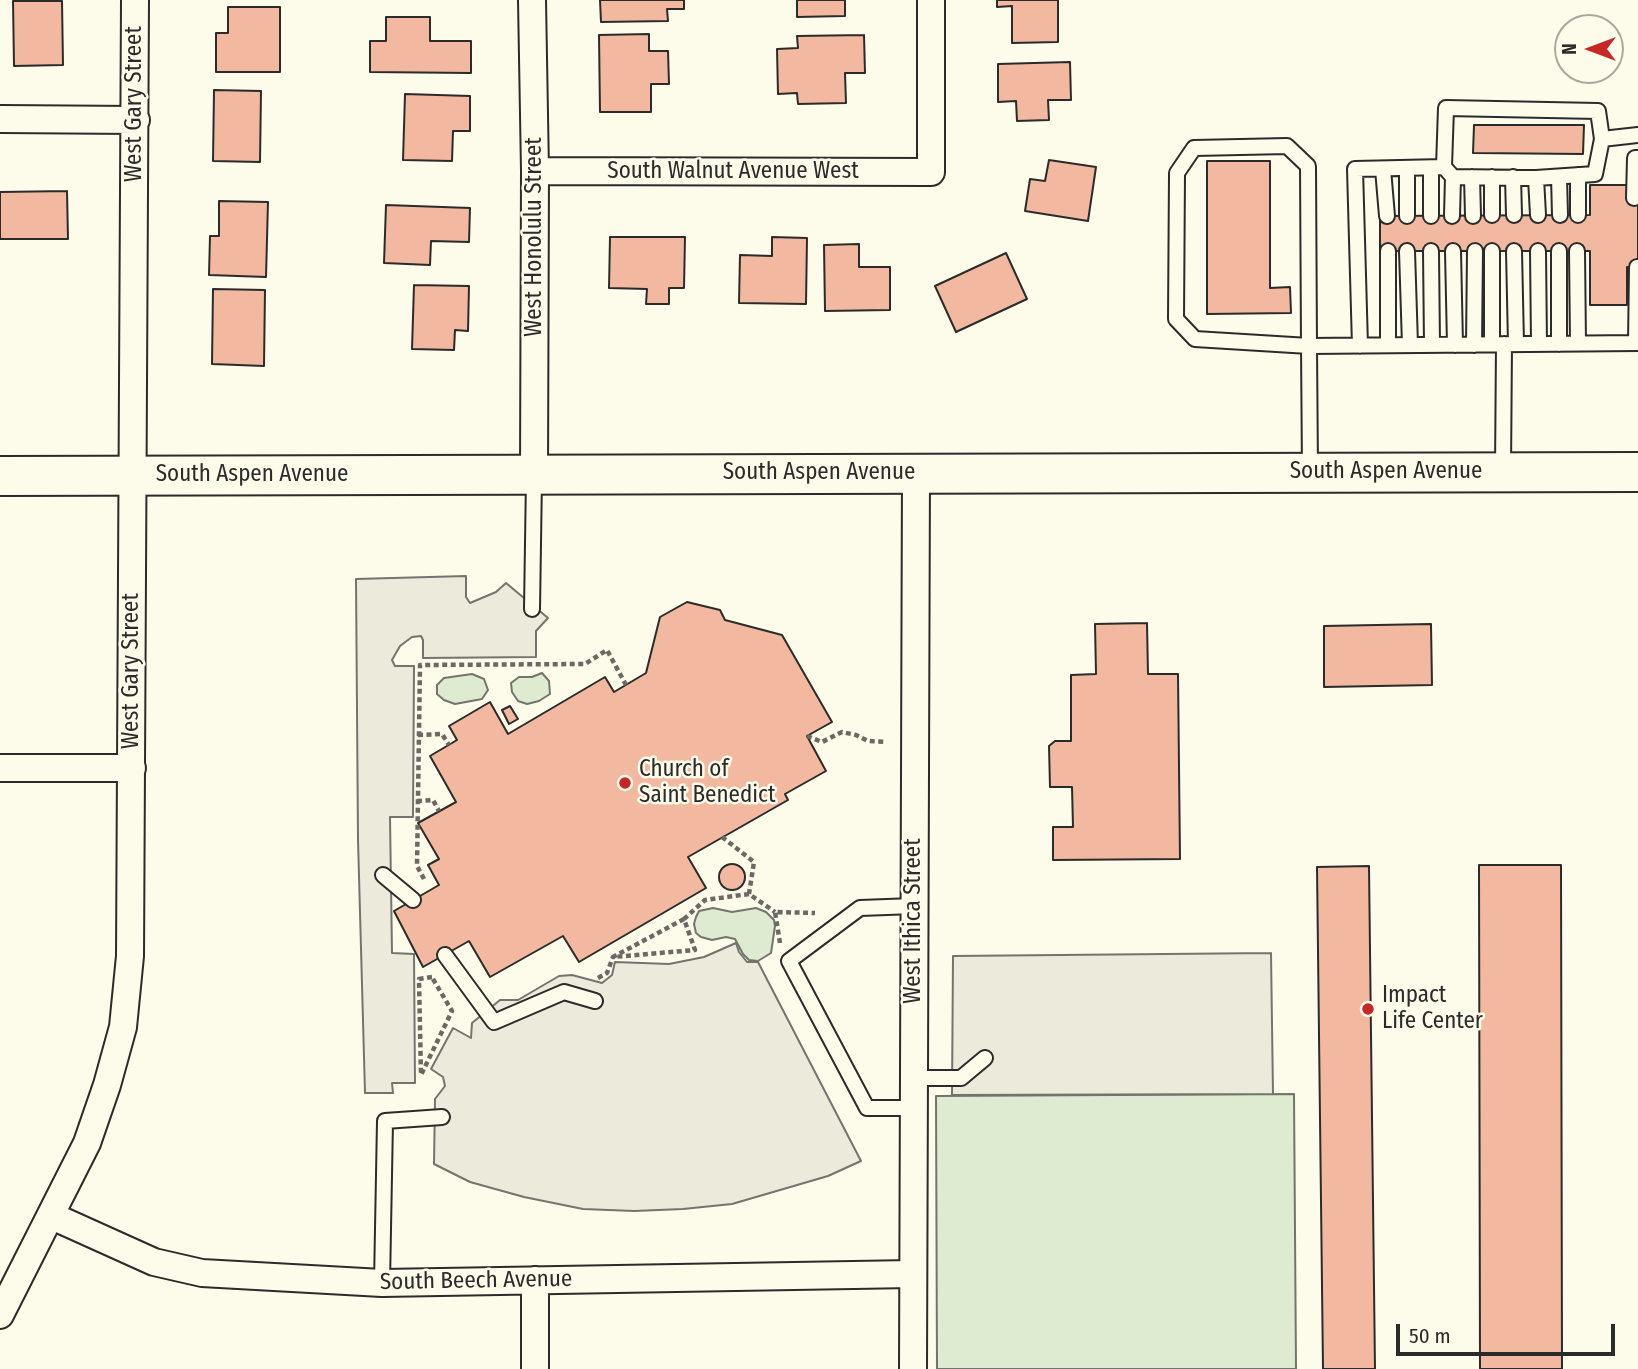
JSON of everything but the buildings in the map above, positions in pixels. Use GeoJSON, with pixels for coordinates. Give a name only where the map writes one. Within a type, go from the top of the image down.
{"type":"FeatureCollection","features":[{"type":"Feature","properties":{"kind":"main road","name":"South Aspen Avenue"},"geometry":{"type":"LineString","coordinates":[[0,476],[1638,472]]}},
{"type":"Feature","properties":{"kind":"street","name":"West Gary Street"},"geometry":{"type":"LineString","coordinates":[[0,1315],[87,1143],[123,1027],[130,956],[135,0]]}},
{"type":"Feature","properties":{"kind":"street","name":"West Honolulu Street"},"geometry":{"type":"LineString","coordinates":[[532,0],[535,172],[534,473]]}},
{"type":"Feature","properties":{"kind":"street","name":"South Walnut Avenue West"},"geometry":{"type":"LineString","coordinates":[[535,172],[931,172],[931,0]]}},
{"type":"Feature","properties":{"kind":"street"},"geometry":{"type":"LineString","coordinates":[[0,119],[136,120]]}},
{"type":"Feature","properties":{"kind":"street","name":"West Ithica Street"},"geometry":{"type":"LineString","coordinates":[[913,1369],[916,473]]}},
{"type":"Feature","properties":{"kind":"street"},"geometry":{"type":"LineString","coordinates":[[0,768],[132,768]]}},
{"type":"Feature","properties":{"kind":"street","name":"South Beech Avenue"},"geometry":{"type":"LineString","coordinates":[[52,1216],[154,1262],[202,1273],[382,1283],[912,1274]]}},
{"type":"Feature","properties":{"kind":"street"},"geometry":{"type":"LineString","coordinates":[[535,1280],[535,1369]]}},
{"type":"Feature","properties":{"kind":"lane"},"geometry":{"type":"LineString","coordinates":[[1360,346],[1355,169],[1407,168],[1443,171],[1472,177],[1536,178],[1595,174],[1602,139],[1598,111],[1446,108],[1443,171],[1431,216]]}},
{"type":"Feature","properties":{"kind":"lane"},"geometry":{"type":"LineString","coordinates":[[1602,139],[1638,135]]}},
{"type":"Feature","properties":{"kind":"lane"},"geometry":{"type":"LineString","coordinates":[[1310,472],[1309,346],[1308,166],[1287,146],[1194,149],[1177,173],[1176,319],[1195,339],[1309,346],[1637,343],[1637,267]]}},
{"type":"Feature","properties":{"kind":"lane"},"geometry":{"type":"LineString","coordinates":[[1634,198],[1635,158],[1638,158]]}},
{"type":"Feature","properties":{"kind":"lane"},"geometry":{"type":"LineString","coordinates":[[1407,168],[1407,216]]}},
{"type":"Feature","properties":{"kind":"lane"},"geometry":{"type":"LineString","coordinates":[[1383,169],[1387,216]]}},
{"type":"Feature","properties":{"kind":"lane"},"geometry":{"type":"LineString","coordinates":[[1443,171],[1452,216]]}},
{"type":"Feature","properties":{"kind":"lane"},"geometry":{"type":"LineString","coordinates":[[1577,215],[1578,175]]}},
{"type":"Feature","properties":{"kind":"lane"},"geometry":{"type":"LineString","coordinates":[[1472,177],[1473,216]]}},
{"type":"Feature","properties":{"kind":"lane"},"geometry":{"type":"LineString","coordinates":[[1492,177],[1492,215]]}},
{"type":"Feature","properties":{"kind":"lane"},"geometry":{"type":"LineString","coordinates":[[1513,177],[1514,215]]}},
{"type":"Feature","properties":{"kind":"lane"},"geometry":{"type":"LineString","coordinates":[[1559,177],[1559,215]]}},
{"type":"Feature","properties":{"kind":"lane"},"geometry":{"type":"LineString","coordinates":[[1536,178],[1538,215]]}},
{"type":"Feature","properties":{"kind":"lane"},"geometry":{"type":"LineString","coordinates":[[1388,251],[1388,345]]}},
{"type":"Feature","properties":{"kind":"lane"},"geometry":{"type":"LineString","coordinates":[[1407,251],[1410,345]]}},
{"type":"Feature","properties":{"kind":"lane"},"geometry":{"type":"LineString","coordinates":[[1431,251],[1432,345]]}},
{"type":"Feature","properties":{"kind":"lane"},"geometry":{"type":"LineString","coordinates":[[1453,251],[1455,345]]}},
{"type":"Feature","properties":{"kind":"lane"},"geometry":{"type":"LineString","coordinates":[[1474,345],[1475,251]]}},
{"type":"Feature","properties":{"kind":"lane"},"geometry":{"type":"LineString","coordinates":[[1492,251],[1504,344]]}},
{"type":"Feature","properties":{"kind":"lane"},"geometry":{"type":"LineString","coordinates":[[1503,472],[1504,344],[1514,251]]}},
{"type":"Feature","properties":{"kind":"lane"},"geometry":{"type":"LineString","coordinates":[[1538,251],[1539,344]]}},
{"type":"Feature","properties":{"kind":"lane"},"geometry":{"type":"LineString","coordinates":[[1559,251],[1559,344]]}},
{"type":"Feature","properties":{"kind":"lane"},"geometry":{"type":"LineString","coordinates":[[1577,251],[1577,343]]}},
{"type":"Feature","properties":{"kind":"lane"},"geometry":{"type":"LineString","coordinates":[[532,609],[534,473]]}},
{"type":"Feature","properties":{"kind":"lane"},"geometry":{"type":"LineString","coordinates":[[383,875],[413,900]]}},
{"type":"Feature","properties":{"kind":"lane"},"geometry":{"type":"LineString","coordinates":[[913,1108],[867,1108],[789,961],[860,908],[914,906]]}},
{"type":"Feature","properties":{"kind":"lane"},"geometry":{"type":"LineString","coordinates":[[448,960],[494,1023],[564,992],[595,1001]]}},
{"type":"Feature","properties":{"kind":"lane"},"geometry":{"type":"LineString","coordinates":[[913,1078],[961,1078],[985,1058]]}},
{"type":"Feature","properties":{"kind":"lane"},"geometry":{"type":"LineString","coordinates":[[382,1283],[385,1121],[442,1116]]}},
{"type":"Feature","properties":{"kind":"path"},"geometry":{"type":"LineString","coordinates":[[430,890],[416,866],[420,665],[585,664],[607,650],[626,685]]}},
{"type":"Feature","properties":{"kind":"path"},"geometry":{"type":"LineString","coordinates":[[807,736],[822,742],[842,732],[868,741],[886,742]]}},
{"type":"Feature","properties":{"kind":"path"},"geometry":{"type":"LineString","coordinates":[[418,735],[442,734],[449,745]]}},
{"type":"Feature","properties":{"kind":"path"},"geometry":{"type":"LineString","coordinates":[[418,801],[433,800],[439,811]]}},
{"type":"Feature","properties":{"kind":"path"},"geometry":{"type":"LineString","coordinates":[[722,837],[754,862],[749,894]]}},
{"type":"Feature","properties":{"kind":"path"},"geometry":{"type":"LineString","coordinates":[[589,975],[599,978],[607,973],[613,957],[684,919],[705,900],[749,894],[775,912]]}},
{"type":"Feature","properties":{"kind":"path"},"geometry":{"type":"LineString","coordinates":[[613,957],[695,950],[684,919]]}},
{"type":"Feature","properties":{"kind":"path"},"geometry":{"type":"LineString","coordinates":[[432,977],[452,1011],[421,1075],[419,979],[432,977],[448,960]]}},
{"type":"Feature","properties":{"kind":"green space"},"geometry":{"type":"Polygon","coordinates":[[[542,673],[549,681],[550,694],[527,704],[518,701],[512,692],[511,683],[519,677],[532,677],[542,673]]]}},
{"type":"Feature","properties":{"kind":"green space"},"geometry":{"type":"Polygon","coordinates":[[[472,674],[484,679],[488,690],[482,699],[455,704],[437,694],[437,685],[444,678],[472,674]]]}},
{"type":"Feature","properties":{"kind":"green space"},"geometry":{"type":"Polygon","coordinates":[[[713,908],[732,912],[756,908],[766,912],[774,920],[775,926],[771,953],[758,961],[749,960],[735,939],[726,937],[712,940],[701,937],[696,933],[696,917],[699,911],[713,908]]]}},
{"type":"Feature","properties":{"kind":"green space"},"geometry":{"type":"Polygon","coordinates":[[[1294,1094],[1296,1369],[937,1369],[936,1096],[1294,1094]]]}},
{"type":"Feature","properties":{"kind":"shaded area"},"geometry":{"type":"Polygon","coordinates":[[[466,576],[466,597],[470,603],[496,592],[506,583],[548,618],[536,631],[536,657],[423,658],[421,636],[412,637],[400,646],[392,660],[395,666],[414,666],[413,817],[390,817],[392,953],[414,954],[415,1083],[392,1083],[393,1093],[365,1093],[358,840],[356,579],[466,576]]]}},
{"type":"Feature","properties":{"kind":"shaded area"},"geometry":{"type":"Polygon","coordinates":[[[736,943],[747,962],[758,962],[861,1161],[828,1176],[732,1204],[634,1211],[583,1209],[524,1197],[470,1182],[434,1164],[435,1099],[445,1086],[443,1077],[431,1069],[453,1028],[471,1038],[472,1023],[500,1000],[518,1000],[559,976],[572,975],[602,983],[612,975],[615,962],[669,964],[704,957],[736,943]]]}},
{"type":"Feature","properties":{"kind":"shaded area"},"geometry":{"type":"Polygon","coordinates":[[[1271,953],[1273,1094],[952,1095],[953,956],[1271,953]]]}},
{"type":"Feature","properties":{"kind":"place","name":"Church of Saint Benedict"},"geometry":{"type":"Point","coordinates":[625,783]}},
{"type":"Feature","properties":{"kind":"place","name":"Impact Life Center"},"geometry":{"type":"Point","coordinates":[1368,1009]}}]}
